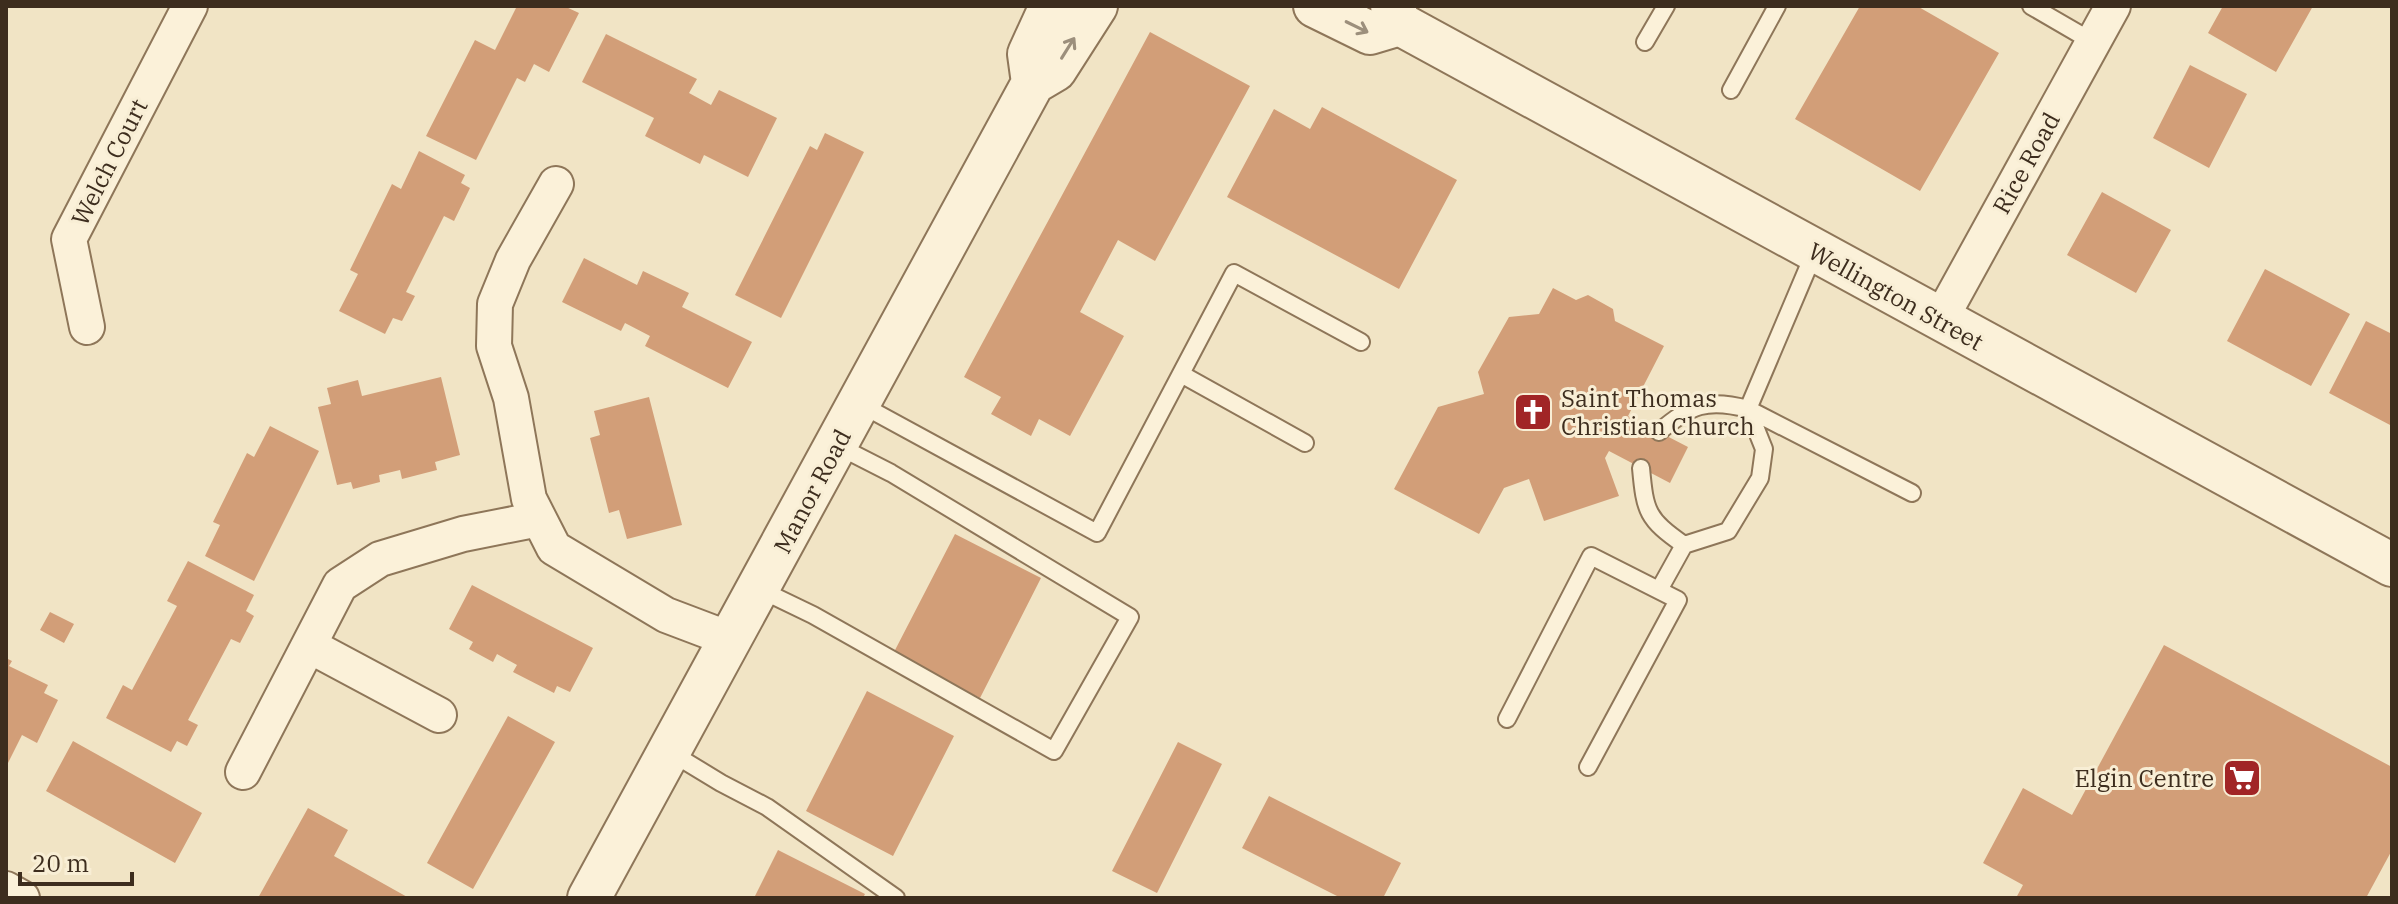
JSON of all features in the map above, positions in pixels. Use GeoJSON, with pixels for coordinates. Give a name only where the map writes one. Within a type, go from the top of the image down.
{"type":"FeatureCollection","features":[{"type":"Feature","properties":{"kind":"street","name":"Welch Court"},"geometry":{"type":"LineString","coordinates":[[87,327],[69,239],[190,6]]}},
{"type":"Feature","properties":{"kind":"street","name":"Manor Road"},"geometry":{"type":"LineString","coordinates":[[1033,83],[1029,54],[1051,6]]}},
{"type":"Feature","properties":{"kind":"street","name":"Manor Road"},"geometry":{"type":"LineString","coordinates":[[589,898],[1033,83],[1055,70],[1096,6]]}},
{"type":"Feature","properties":{"kind":"street","name":"Wellington Street"},"geometry":{"type":"LineString","coordinates":[[1315,6],[1370,33],[1396,15],[1815,251],[2392,565]]}},
{"type":"Feature","properties":{"kind":"street","name":"Rice Road"},"geometry":{"type":"LineString","coordinates":[[1940,320],[2113,6]]}},
{"type":"Feature","properties":{"kind":"street"},"geometry":{"type":"LineString","coordinates":[[556,184],[513,260],[495,304],[494,346],[511,398],[529,499],[554,548],[666,615],[732,640]]}},
{"type":"Feature","properties":{"kind":"street"},"geometry":{"type":"LineString","coordinates":[[243,772],[340,585],[380,559],[463,534],[539,519]]}},
{"type":"Feature","properties":{"kind":"street"},"geometry":{"type":"LineString","coordinates":[[310,646],[439,715]]}},
{"type":"Feature","properties":{"kind":"street"},"geometry":{"type":"LineString","coordinates":[[6,889],[22,898]]}},
{"type":"Feature","properties":{"kind":"lane"},"geometry":{"type":"LineString","coordinates":[[1645,42],[1666,6]]}},
{"type":"Feature","properties":{"kind":"lane"},"geometry":{"type":"LineString","coordinates":[[1731,90],[1777,6]]}},
{"type":"Feature","properties":{"kind":"lane"},"geometry":{"type":"LineString","coordinates":[[2031,6],[2093,42]]}},
{"type":"Feature","properties":{"kind":"lane"},"geometry":{"type":"LineString","coordinates":[[1659,590],[1684,545],[1728,531],[1760,478],[1764,449],[1748,409],[1815,251]]}},
{"type":"Feature","properties":{"kind":"lane"},"geometry":{"type":"LineString","coordinates":[[860,404],[1097,533],[1234,273],[1361,342]]}},
{"type":"Feature","properties":{"kind":"lane"},"geometry":{"type":"LineString","coordinates":[[1181,374],[1305,443]]}},
{"type":"Feature","properties":{"kind":"lane"},"geometry":{"type":"LineString","coordinates":[[1659,432],[1681,413],[1703,404],[1727,403],[1748,409],[1912,493]]}},
{"type":"Feature","properties":{"kind":"lane"},"geometry":{"type":"LineString","coordinates":[[759,589],[813,615],[1054,751],[1130,617],[891,473],[837,445]]}},
{"type":"Feature","properties":{"kind":"lane"},"geometry":{"type":"LineString","coordinates":[[1641,468],[1645,503],[1657,526],[1684,545]]}},
{"type":"Feature","properties":{"kind":"lane"},"geometry":{"type":"LineString","coordinates":[[1507,719],[1591,556],[1678,600],[1588,767]]}},
{"type":"Feature","properties":{"kind":"lane"},"geometry":{"type":"LineString","coordinates":[[670,752],[767,807],[896,898]]}},
{"type":"Feature","properties":{"kind":"building"},"geometry":{"type":"Polygon","coordinates":[[[517,6],[564,6],[579,13],[549,72],[534,64],[525,82],[517,78],[476,160],[426,136],[475,40],[495,50],[517,6]]]}},
{"type":"Feature","properties":{"kind":"building"},"geometry":{"type":"Polygon","coordinates":[[[1860,6],[1917,6],[1999,53],[1920,191],[1795,119],[1860,6]]]}},
{"type":"Feature","properties":{"kind":"building"},"geometry":{"type":"Polygon","coordinates":[[[2223,6],[2313,6],[2276,72],[2208,33],[2223,6]]]}},
{"type":"Feature","properties":{"kind":"building"},"geometry":{"type":"Polygon","coordinates":[[[1150,32],[1250,86],[1155,261],[1118,240],[1080,312],[1124,336],[1070,436],[1039,419],[1031,436],[991,414],[1001,397],[964,377],[1150,32]]]}},
{"type":"Feature","properties":{"kind":"building"},"geometry":{"type":"Polygon","coordinates":[[[606,34],[697,79],[689,93],[711,105],[719,90],[777,118],[748,177],[704,155],[700,164],[645,136],[654,118],[582,82],[606,34]]]}},
{"type":"Feature","properties":{"kind":"building"},"geometry":{"type":"Polygon","coordinates":[[[2190,65],[2247,94],[2209,168],[2153,138],[2190,65]]]}},
{"type":"Feature","properties":{"kind":"building"},"geometry":{"type":"Polygon","coordinates":[[[1322,107],[1457,180],[1399,289],[1227,197],[1274,109],[1310,129],[1322,107]]]}},
{"type":"Feature","properties":{"kind":"building"},"geometry":{"type":"Polygon","coordinates":[[[825,133],[864,152],[781,318],[735,295],[810,146],[817,150],[825,133]]]}},
{"type":"Feature","properties":{"kind":"building"},"geometry":{"type":"Polygon","coordinates":[[[419,151],[465,175],[461,183],[470,188],[454,221],[444,216],[406,292],[415,296],[402,321],[393,318],[385,334],[339,311],[358,274],[350,270],[392,184],[401,189],[419,151]]]}},
{"type":"Feature","properties":{"kind":"building"},"geometry":{"type":"Polygon","coordinates":[[[2102,192],[2171,230],[2136,293],[2067,255],[2102,192]]]}},
{"type":"Feature","properties":{"kind":"building"},"geometry":{"type":"Polygon","coordinates":[[[584,258],[637,285],[643,271],[689,293],[682,307],[752,342],[728,388],[645,346],[650,336],[625,323],[621,331],[562,302],[584,258]]]}},
{"type":"Feature","properties":{"kind":"building"},"geometry":{"type":"Polygon","coordinates":[[[2265,269],[2350,314],[2311,386],[2227,341],[2265,269]]]}},
{"type":"Feature","properties":{"kind":"building","name":"Saint Thomas Christian Church"},"geometry":{"type":"Polygon","coordinates":[[[1553,288],[1576,300],[1588,295],[1613,309],[1615,321],[1664,346],[1628,416],[1688,447],[1670,483],[1609,451],[1605,458],[1619,496],[1544,521],[1529,479],[1504,488],[1479,534],[1394,489],[1438,407],[1484,394],[1478,372],[1509,317],[1539,314],[1553,288]]]}},
{"type":"Feature","properties":{"kind":"building"},"geometry":{"type":"Polygon","coordinates":[[[2366,321],[2392,334],[2392,426],[2329,393],[2366,321]]]}},
{"type":"Feature","properties":{"kind":"building"},"geometry":{"type":"Polygon","coordinates":[[[441,377],[460,455],[435,462],[437,470],[402,479],[400,470],[379,475],[380,482],[353,489],[351,482],[337,485],[318,407],[331,404],[327,388],[358,380],[362,396],[441,377]]]}},
{"type":"Feature","properties":{"kind":"building"},"geometry":{"type":"Polygon","coordinates":[[[649,397],[682,525],[627,539],[619,510],[609,513],[590,438],[600,435],[594,411],[649,397]]]}},
{"type":"Feature","properties":{"kind":"building"},"geometry":{"type":"Polygon","coordinates":[[[270,426],[319,451],[254,581],[205,556],[220,525],[213,522],[247,453],[254,457],[270,426]]]}},
{"type":"Feature","properties":{"kind":"building"},"geometry":{"type":"Polygon","coordinates":[[[955,534],[1041,578],[980,698],[893,654],[955,534]]]}},
{"type":"Feature","properties":{"kind":"building"},"geometry":{"type":"Polygon","coordinates":[[[188,561],[254,595],[246,611],[254,616],[240,643],[231,639],[188,720],[198,725],[187,746],[177,741],[171,752],[106,718],[123,685],[132,690],[177,606],[167,601],[188,561]]]}},
{"type":"Feature","properties":{"kind":"building"},"geometry":{"type":"Polygon","coordinates":[[[472,585],[593,648],[570,692],[557,686],[554,693],[513,672],[517,665],[497,654],[493,662],[469,649],[473,642],[449,629],[472,585]]]}},
{"type":"Feature","properties":{"kind":"building"},"geometry":{"type":"Polygon","coordinates":[[[50,612],[74,624],[64,643],[40,630],[50,612]]]}},
{"type":"Feature","properties":{"kind":"building","name":"Elgin Centre"},"geometry":{"type":"Polygon","coordinates":[[[2164,645],[2392,767],[2392,850],[2366,898],[2016,898],[2023,885],[1983,863],[2023,788],[2072,815],[2164,645]]]}},
{"type":"Feature","properties":{"kind":"building"},"geometry":{"type":"Polygon","coordinates":[[[6,658],[12,661],[9,666],[48,685],[44,693],[58,700],[37,743],[22,735],[6,767],[6,658]]]}},
{"type":"Feature","properties":{"kind":"building"},"geometry":{"type":"Polygon","coordinates":[[[867,691],[954,736],[893,856],[806,811],[867,691]]]}},
{"type":"Feature","properties":{"kind":"building"},"geometry":{"type":"Polygon","coordinates":[[[508,716],[555,742],[473,889],[427,863],[508,716]]]}},
{"type":"Feature","properties":{"kind":"building"},"geometry":{"type":"Polygon","coordinates":[[[73,741],[202,813],[175,863],[46,791],[73,741]]]}},
{"type":"Feature","properties":{"kind":"building"},"geometry":{"type":"Polygon","coordinates":[[[1178,742],[1222,764],[1157,893],[1112,871],[1178,742]]]}},
{"type":"Feature","properties":{"kind":"building"},"geometry":{"type":"Polygon","coordinates":[[[1269,796],[1401,863],[1383,898],[1341,898],[1242,848],[1269,796]]]}},
{"type":"Feature","properties":{"kind":"building"},"geometry":{"type":"Polygon","coordinates":[[[308,808],[348,830],[334,856],[409,898],[258,898],[308,808]]]}},
{"type":"Feature","properties":{"kind":"building"},"geometry":{"type":"Polygon","coordinates":[[[778,850],[865,894],[863,898],[754,898],[778,850]]]}},
{"type":"Feature","properties":{"kind":"place","name":"Saint Thomas Christian Church"},"geometry":{"type":"Point","coordinates":[1533,412]}},
{"type":"Feature","properties":{"kind":"place","name":"Elgin Centre"},"geometry":{"type":"Point","coordinates":[2242,778]}}]}
